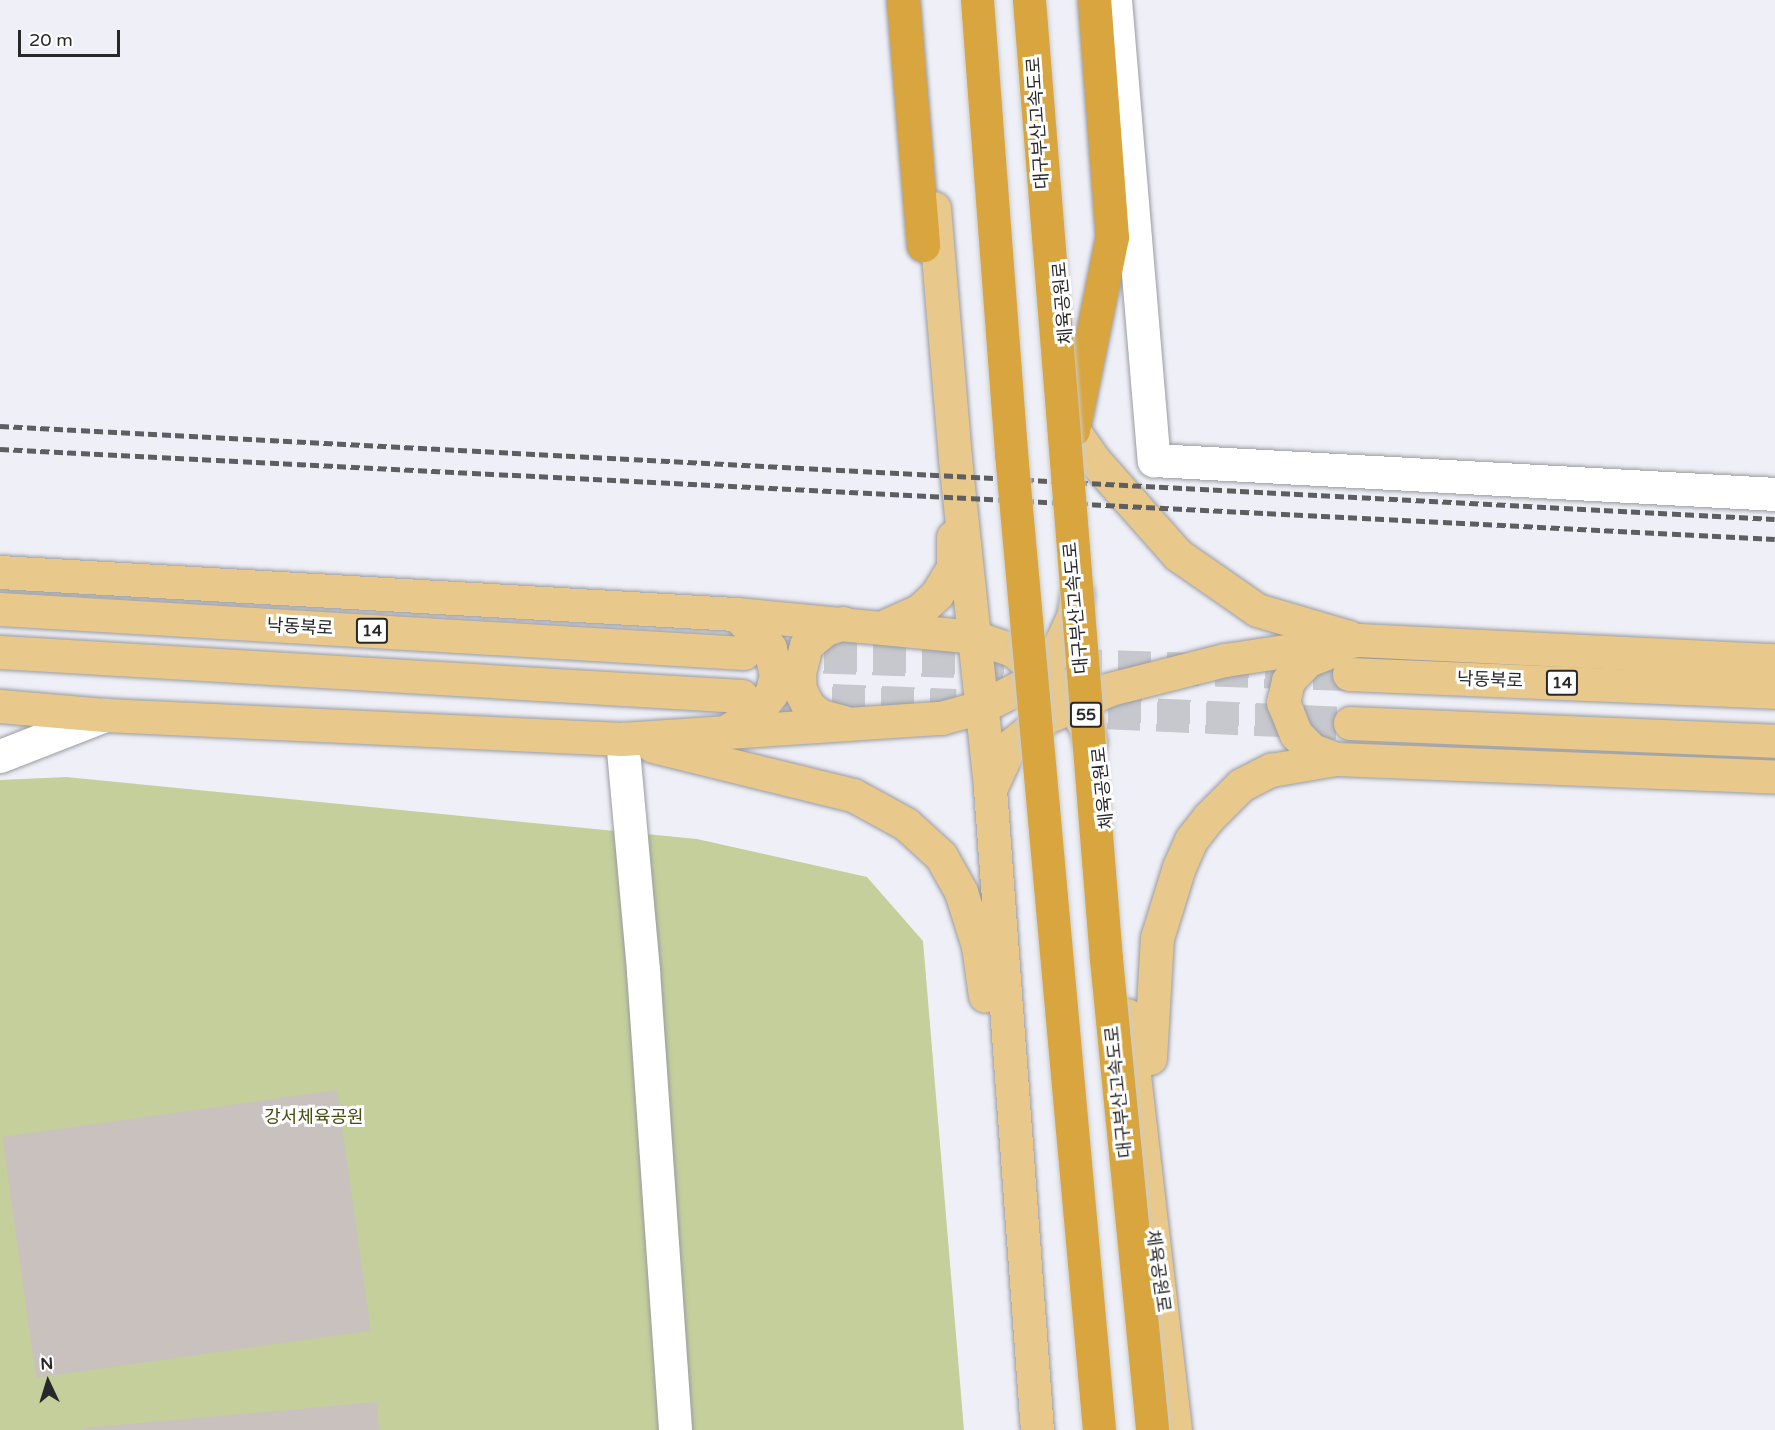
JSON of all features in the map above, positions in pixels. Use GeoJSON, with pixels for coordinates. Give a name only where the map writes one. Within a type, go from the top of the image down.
{"type":"FeatureCollection","features":[{"type":"Feature","properties":{"kind":"highway"},"geometry":{"type":"LineString","coordinates":[[903,0],[923,245]]}},
{"type":"Feature","properties":{"kind":"highway"},"geometry":{"type":"LineString","coordinates":[[977,0],[1011,453],[1099,1430]]}},
{"type":"Feature","properties":{"kind":"highway","name":"대구부산고속도로"},"geometry":{"type":"LineString","coordinates":[[1029,0],[1106,959],[1152,1430]]}},
{"type":"Feature","properties":{"kind":"highway"},"geometry":{"type":"LineString","coordinates":[[1073,430],[1112,237],[1094,0]]}},
{"type":"Feature","properties":{"kind":"main road"},"geometry":{"type":"LineString","coordinates":[[917,0],[955,459],[990,789],[1037,1430]]}},
{"type":"Feature","properties":{"kind":"main road","name":"체육공원로"},"geometry":{"type":"LineString","coordinates":[[1038,0],[1081,553],[1082,700],[1086,727],[1101,774],[1175,1430]]}},
{"type":"Feature","properties":{"kind":"main road"},"geometry":{"type":"LineString","coordinates":[[886,625],[919,611],[937,594],[952,567],[955,459],[923,245]]}},
{"type":"Feature","properties":{"kind":"main road"},"geometry":{"type":"LineString","coordinates":[[1073,430],[1101,468],[1178,555],[1257,610],[1359,640]]}},
{"type":"Feature","properties":{"kind":"main road"},"geometry":{"type":"LineString","coordinates":[[0,706],[105,715],[622,739],[941,718],[981,707],[1026,684],[1041,671],[1058,649],[1073,617],[1081,553]]}},
{"type":"Feature","properties":{"kind":"main road","name":"체육공원로"},"geometry":{"type":"LineString","coordinates":[[0,572],[736,614],[886,625],[974,637],[1012,650],[1082,700]]}},
{"type":"Feature","properties":{"kind":"main road","name":"낙동북로"},"geometry":{"type":"LineString","coordinates":[[0,609],[744,653]]}},
{"type":"Feature","properties":{"kind":"main road"},"geometry":{"type":"LineString","coordinates":[[726,732],[757,712],[771,694],[776,675],[770,648],[736,614]]}},
{"type":"Feature","properties":{"kind":"main road"},"geometry":{"type":"LineString","coordinates":[[843,623],[824,630],[806,645],[800,690],[808,706],[821,716],[853,724]]}},
{"type":"Feature","properties":{"kind":"main road"},"geometry":{"type":"LineString","coordinates":[[1335,759],[1312,750],[1296,734],[1283,702],[1288,681],[1308,660],[1359,640]]}},
{"type":"Feature","properties":{"kind":"main road"},"geometry":{"type":"LineString","coordinates":[[990,789],[1010,746],[1045,718],[1082,700],[1225,660],[1359,640],[1775,660]]}},
{"type":"Feature","properties":{"kind":"main road"},"geometry":{"type":"LineString","coordinates":[[0,652],[742,696]]}},
{"type":"Feature","properties":{"kind":"main road","name":"낙동북로"},"geometry":{"type":"LineString","coordinates":[[1349,674],[1775,692]]}},
{"type":"Feature","properties":{"kind":"main road"},"geometry":{"type":"LineString","coordinates":[[1350,723],[1775,741]]}},
{"type":"Feature","properties":{"kind":"main road"},"geometry":{"type":"LineString","coordinates":[[622,739],[853,795],[906,824],[940,856],[961,892],[978,946],[1007,1223],[1028,1308]]}},
{"type":"Feature","properties":{"kind":"main road"},"geometry":{"type":"LineString","coordinates":[[1147,1193],[1150,1018],[1157,938],[1179,867],[1191,840],[1241,785],[1271,770],[1335,759],[1775,777]]}},
{"type":"Feature","properties":{"kind":"lane"},"geometry":{"type":"LineString","coordinates":[[1115,0],[1154,460],[1775,494]]}},
{"type":"Feature","properties":{"kind":"lane"},"geometry":{"type":"LineString","coordinates":[[0,756],[105,715]]}},
{"type":"Feature","properties":{"kind":"lane"},"geometry":{"type":"LineString","coordinates":[[622,739],[643,970],[675,1430]]}},
{"type":"Feature","properties":{"kind":"green space","name":"강서체육공원"},"geometry":{"type":"Polygon","coordinates":[[[66,777],[697,839],[867,877],[923,941],[964,1430],[0,1430],[0,780],[66,777]]]}},
{"type":"Feature","properties":{"kind":"building"},"geometry":{"type":"Polygon","coordinates":[[[337,1090],[371,1331],[36,1378],[2,1137],[337,1090]]]}},
{"type":"Feature","properties":{"kind":"building"},"geometry":{"type":"Polygon","coordinates":[[[377,1402],[379,1430],[84,1430],[84,1428],[377,1402]]]}},
{"type":"Feature","properties":{"kind":"tunnel"},"geometry":{"type":"LineString","coordinates":[[775,655],[1349,674]]}},
{"type":"Feature","properties":{"kind":"tunnel"},"geometry":{"type":"LineString","coordinates":[[783,698],[956,705]]}},
{"type":"Feature","properties":{"kind":"tunnel"},"geometry":{"type":"LineString","coordinates":[[1059,710],[1350,723]]}},
{"type":"Feature","properties":{"kind":"railway"},"geometry":{"type":"LineString","coordinates":[[0,426],[1775,519]]}},
{"type":"Feature","properties":{"kind":"railway"},"geometry":{"type":"LineString","coordinates":[[0,449],[1775,539]]}}]}
